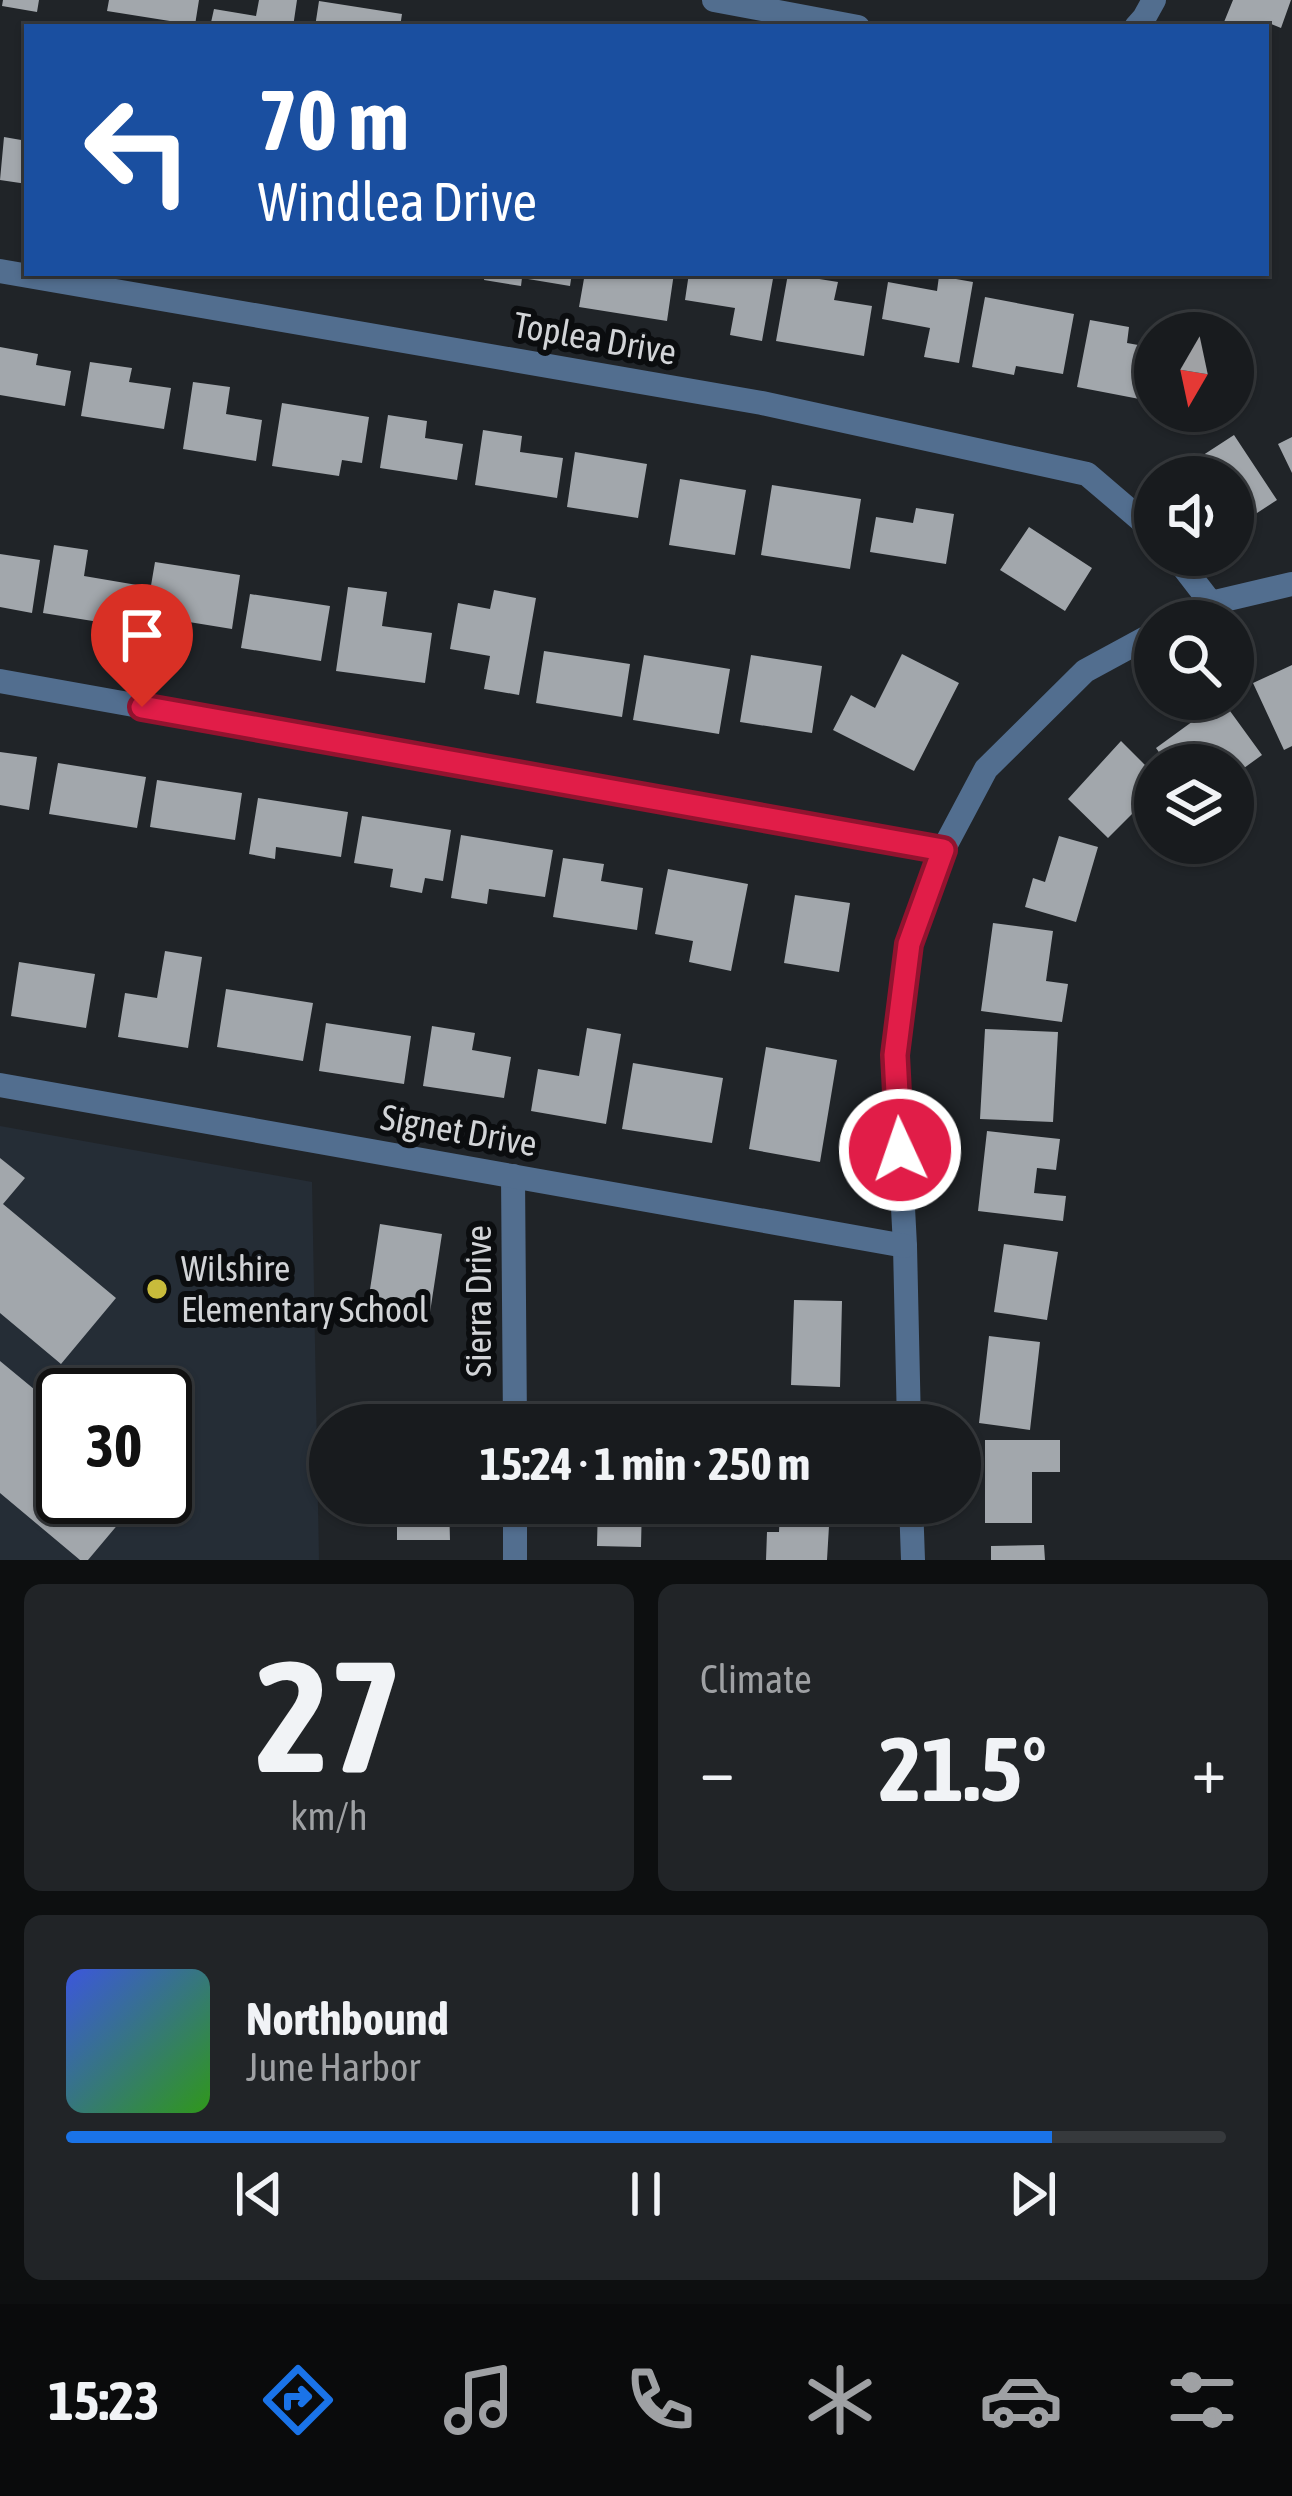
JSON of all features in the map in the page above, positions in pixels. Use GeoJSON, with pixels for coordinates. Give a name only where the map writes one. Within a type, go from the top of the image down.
{"type":"FeatureCollection","features":[{"type":"Feature","properties":{"kind":"street"},"geometry":{"type":"LineString","coordinates":[[714,0],[842,24]]}},
{"type":"Feature","properties":{"kind":"street","name":"Toplea Drive"},"geometry":{"type":"LineString","coordinates":[[29,276],[762,403],[1088,474],[1134,514]]}},
{"type":"Feature","properties":{"kind":"street"},"geometry":{"type":"LineString","coordinates":[[1190,576],[1209,600]]}},
{"type":"Feature","properties":{"kind":"street"},"geometry":{"type":"LineString","coordinates":[[1224,600],[1292,584]]}},
{"type":"Feature","properties":{"kind":"street"},"geometry":{"type":"LineString","coordinates":[[909,1404],[895,1055],[909,944],[943,850],[986,769],[1085,671],[1134,644]]}},
{"type":"Feature","properties":{"kind":"street"},"geometry":{"type":"LineString","coordinates":[[0,682],[943,850]]}},
{"type":"Feature","properties":{"kind":"street","name":"Signet Drive"},"geometry":{"type":"LineString","coordinates":[[0,1084],[905,1246]]}},
{"type":"Feature","properties":{"kind":"street","name":"Sierra Drive"},"geometry":{"type":"LineString","coordinates":[[513,1176],[514,1404]]}},
{"type":"Feature","properties":{"kind":"street"},"geometry":{"type":"LineString","coordinates":[[515,1524],[515,1560]]}},
{"type":"Feature","properties":{"kind":"street"},"geometry":{"type":"LineString","coordinates":[[912,1524],[913,1560]]}},
{"type":"Feature","properties":{"kind":"shaded area","name":"Wilshire Elementary School"},"geometry":{"type":"Polygon","coordinates":[[[0,1126],[312,1182],[316,1404],[309,1404],[309,1524],[318,1524],[319,1560],[0,1560],[0,1126]]]}},
{"type":"Feature","properties":{"kind":"building"},"geometry":{"type":"Polygon","coordinates":[[[3,0],[39,0],[37,12],[2,6],[3,0]]]}},
{"type":"Feature","properties":{"kind":"building"},"geometry":{"type":"Polygon","coordinates":[[[109,0],[199,0],[195,24],[107,11],[109,0]]]}},
{"type":"Feature","properties":{"kind":"building"},"geometry":{"type":"Polygon","coordinates":[[[259,0],[297,0],[293,24],[211,24],[214,9],[256,16],[259,0]]]}},
{"type":"Feature","properties":{"kind":"building"},"geometry":{"type":"Polygon","coordinates":[[[1233,0],[1291,0],[1281,28],[1266,22],[1223,24],[1233,0]]]}},
{"type":"Feature","properties":{"kind":"building"},"geometry":{"type":"Polygon","coordinates":[[[319,1],[402,14],[400,24],[315,24],[319,1]]]}},
{"type":"Feature","properties":{"kind":"building"},"geometry":{"type":"Polygon","coordinates":[[[4,137],[24,140],[24,184],[0,180],[4,137]]]}},
{"type":"Feature","properties":{"kind":"building"},"geometry":{"type":"Polygon","coordinates":[[[485,276],[572,276],[570,286],[522,278],[521,286],[484,280],[485,276]]]}},
{"type":"Feature","properties":{"kind":"building"},"geometry":{"type":"Polygon","coordinates":[[[584,276],[674,276],[667,321],[579,307],[584,276]]]}},
{"type":"Feature","properties":{"kind":"building"},"geometry":{"type":"Polygon","coordinates":[[[689,276],[773,276],[762,341],[730,335],[735,308],[685,300],[689,276]]]}},
{"type":"Feature","properties":{"kind":"building"},"geometry":{"type":"Polygon","coordinates":[[[788,276],[838,282],[834,300],[872,306],[864,356],[776,341],[788,276]]]}},
{"type":"Feature","properties":{"kind":"building"},"geometry":{"type":"Polygon","coordinates":[[[939,276],[973,282],[959,363],[924,357],[930,328],[882,319],[888,282],[937,291],[939,276]]]}},
{"type":"Feature","properties":{"kind":"building"},"geometry":{"type":"Polygon","coordinates":[[[985,297],[1074,314],[1063,374],[1016,366],[1014,375],[972,367],[985,297]]]}},
{"type":"Feature","properties":{"kind":"building"},"geometry":{"type":"Polygon","coordinates":[[[1090,320],[1129,327],[1127,343],[1134,344],[1134,398],[1077,387],[1090,320]]]}},
{"type":"Feature","properties":{"kind":"building"},"geometry":{"type":"Polygon","coordinates":[[[0,347],[38,354],[36,365],[71,371],[65,406],[0,395],[0,347]]]}},
{"type":"Feature","properties":{"kind":"building"},"geometry":{"type":"Polygon","coordinates":[[[90,362],[132,368],[129,382],[171,388],[164,429],[81,416],[90,362]]]}},
{"type":"Feature","properties":{"kind":"building"},"geometry":{"type":"Polygon","coordinates":[[[193,382],[230,387],[226,414],[262,420],[256,461],[183,449],[193,382]]]}},
{"type":"Feature","properties":{"kind":"building"},"geometry":{"type":"Polygon","coordinates":[[[282,403],[369,417],[362,463],[342,460],[339,476],[272,466],[282,403]]]}},
{"type":"Feature","properties":{"kind":"building"},"geometry":{"type":"Polygon","coordinates":[[[388,415],[427,421],[425,438],[463,444],[457,480],[380,468],[388,415]]]}},
{"type":"Feature","properties":{"kind":"building"},"geometry":{"type":"Polygon","coordinates":[[[483,430],[522,436],[520,452],[563,458],[557,498],[475,485],[483,430]]]}},
{"type":"Feature","properties":{"kind":"building"},"geometry":{"type":"Polygon","coordinates":[[[1234,435],[1248,456],[1202,456],[1234,435]]]}},
{"type":"Feature","properties":{"kind":"building"},"geometry":{"type":"Polygon","coordinates":[[[1292,437],[1292,473],[1278,444],[1292,437]]]}},
{"type":"Feature","properties":{"kind":"building"},"geometry":{"type":"Polygon","coordinates":[[[575,452],[647,464],[638,518],[567,507],[575,452]]]}},
{"type":"Feature","properties":{"kind":"building"},"geometry":{"type":"Polygon","coordinates":[[[1254,465],[1277,500],[1254,515],[1254,465]]]}},
{"type":"Feature","properties":{"kind":"building"},"geometry":{"type":"Polygon","coordinates":[[[680,479],[746,490],[735,555],[669,545],[680,479]]]}},
{"type":"Feature","properties":{"kind":"building"},"geometry":{"type":"Polygon","coordinates":[[[772,485],[861,499],[850,569],[761,555],[772,485]]]}},
{"type":"Feature","properties":{"kind":"building"},"geometry":{"type":"Polygon","coordinates":[[[916,508],[954,514],[946,564],[870,552],[876,517],[913,523],[916,508]]]}},
{"type":"Feature","properties":{"kind":"building"},"geometry":{"type":"Polygon","coordinates":[[[1029,527],[1092,568],[1065,611],[1000,570],[1029,527]]]}},
{"type":"Feature","properties":{"kind":"building"},"geometry":{"type":"Polygon","coordinates":[[[54,545],[88,550],[84,576],[137,585],[130,627],[43,613],[54,545]]]}},
{"type":"Feature","properties":{"kind":"building"},"geometry":{"type":"Polygon","coordinates":[[[0,554],[40,560],[32,613],[0,607],[0,554]]]}},
{"type":"Feature","properties":{"kind":"building"},"geometry":{"type":"Polygon","coordinates":[[[155,562],[240,575],[232,629],[146,615],[155,562]]]}},
{"type":"Feature","properties":{"kind":"building"},"geometry":{"type":"Polygon","coordinates":[[[348,587],[387,592],[382,626],[432,633],[425,683],[336,671],[348,587]]]}},
{"type":"Feature","properties":{"kind":"building"},"geometry":{"type":"Polygon","coordinates":[[[494,590],[536,598],[519,695],[484,689],[490,656],[450,649],[458,603],[490,609],[494,590]]]}},
{"type":"Feature","properties":{"kind":"building"},"geometry":{"type":"Polygon","coordinates":[[[250,594],[330,606],[321,661],[241,648],[250,594]]]}},
{"type":"Feature","properties":{"kind":"building"},"geometry":{"type":"Polygon","coordinates":[[[544,651],[630,664],[622,717],[536,703],[544,651]]]}},
{"type":"Feature","properties":{"kind":"building"},"geometry":{"type":"Polygon","coordinates":[[[902,654],[959,683],[914,771],[833,730],[851,695],[875,708],[902,654]]]}},
{"type":"Feature","properties":{"kind":"building"},"geometry":{"type":"Polygon","coordinates":[[[644,655],[730,669],[719,734],[633,720],[644,655]]]}},
{"type":"Feature","properties":{"kind":"building"},"geometry":{"type":"Polygon","coordinates":[[[751,655],[822,666],[812,733],[740,722],[751,655]]]}},
{"type":"Feature","properties":{"kind":"building"},"geometry":{"type":"Polygon","coordinates":[[[1292,665],[1292,746],[1284,750],[1254,683],[1292,665]]]}},
{"type":"Feature","properties":{"kind":"building"},"geometry":{"type":"Polygon","coordinates":[[[1194,720],[1237,720],[1254,744],[1162,744],[1194,720]]]}},
{"type":"Feature","properties":{"kind":"building"},"geometry":{"type":"Polygon","coordinates":[[[1121,741],[1134,754],[1134,812],[1108,838],[1068,799],[1121,741]]]}},
{"type":"Feature","properties":{"kind":"building"},"geometry":{"type":"Polygon","coordinates":[[[0,752],[37,757],[29,810],[0,805],[0,752]]]}},
{"type":"Feature","properties":{"kind":"building"},"geometry":{"type":"Polygon","coordinates":[[[58,763],[146,777],[137,828],[49,814],[58,763]]]}},
{"type":"Feature","properties":{"kind":"building"},"geometry":{"type":"Polygon","coordinates":[[[157,780],[242,793],[235,840],[150,827],[157,780]]]}},
{"type":"Feature","properties":{"kind":"building"},"geometry":{"type":"Polygon","coordinates":[[[258,798],[348,812],[341,857],[276,847],[275,859],[249,854],[258,798]]]}},
{"type":"Feature","properties":{"kind":"building"},"geometry":{"type":"Polygon","coordinates":[[[362,816],[451,830],[443,881],[425,878],[422,893],[390,887],[393,869],[354,863],[362,816]]]}},
{"type":"Feature","properties":{"kind":"building"},"geometry":{"type":"Polygon","coordinates":[[[461,835],[553,850],[545,897],[489,889],[487,904],[451,898],[461,835]]]}},
{"type":"Feature","properties":{"kind":"building"},"geometry":{"type":"Polygon","coordinates":[[[1059,836],[1098,847],[1076,922],[1025,907],[1033,878],[1045,882],[1059,836]]]}},
{"type":"Feature","properties":{"kind":"building"},"geometry":{"type":"Polygon","coordinates":[[[563,858],[604,864],[601,881],[643,888],[637,930],[553,917],[563,858]]]}},
{"type":"Feature","properties":{"kind":"building"},"geometry":{"type":"Polygon","coordinates":[[[668,869],[748,884],[731,971],[689,962],[693,941],[655,934],[668,869]]]}},
{"type":"Feature","properties":{"kind":"building"},"geometry":{"type":"Polygon","coordinates":[[[795,895],[850,903],[839,972],[784,963],[795,895]]]}},
{"type":"Feature","properties":{"kind":"building"},"geometry":{"type":"Polygon","coordinates":[[[993,923],[1053,931],[1046,981],[1068,984],[1062,1022],[981,1011],[993,923]]]}},
{"type":"Feature","properties":{"kind":"building"},"geometry":{"type":"Polygon","coordinates":[[[165,951],[202,957],[188,1048],[118,1037],[125,993],[157,998],[165,951]]]}},
{"type":"Feature","properties":{"kind":"building"},"geometry":{"type":"Polygon","coordinates":[[[19,962],[95,974],[86,1028],[11,1016],[19,962]]]}},
{"type":"Feature","properties":{"kind":"building"},"geometry":{"type":"Polygon","coordinates":[[[226,989],[313,1003],[303,1061],[217,1047],[226,989]]]}},
{"type":"Feature","properties":{"kind":"building"},"geometry":{"type":"Polygon","coordinates":[[[326,1023],[411,1036],[404,1084],[319,1071],[326,1023]]]}},
{"type":"Feature","properties":{"kind":"building"},"geometry":{"type":"Polygon","coordinates":[[[432,1026],[475,1033],[472,1050],[511,1057],[504,1098],[423,1086],[432,1026]]]}},
{"type":"Feature","properties":{"kind":"building"},"geometry":{"type":"Polygon","coordinates":[[[587,1028],[621,1034],[606,1124],[531,1111],[538,1069],[579,1076],[587,1028]]]}},
{"type":"Feature","properties":{"kind":"building"},"geometry":{"type":"Polygon","coordinates":[[[985,1029],[1058,1032],[1053,1122],[980,1119],[985,1029]]]}},
{"type":"Feature","properties":{"kind":"building"},"geometry":{"type":"Polygon","coordinates":[[[766,1047],[837,1060],[820,1162],[749,1149],[766,1047]]]}},
{"type":"Feature","properties":{"kind":"building"},"geometry":{"type":"Polygon","coordinates":[[[633,1063],[723,1078],[712,1143],[622,1129],[633,1063]]]}},
{"type":"Feature","properties":{"kind":"building"},"geometry":{"type":"Polygon","coordinates":[[[987,1131],[1060,1139],[1056,1170],[1037,1168],[1034,1193],[1066,1196],[1063,1221],[978,1211],[987,1131]]]}},
{"type":"Feature","properties":{"kind":"building"},"geometry":{"type":"Polygon","coordinates":[[[0,1158],[25,1178],[3,1204],[116,1298],[61,1364],[0,1313],[0,1158]]]}},
{"type":"Feature","properties":{"kind":"building"},"geometry":{"type":"Polygon","coordinates":[[[380,1224],[442,1234],[429,1319],[367,1309],[380,1224]]]}},
{"type":"Feature","properties":{"kind":"building"},"geometry":{"type":"Polygon","coordinates":[[[1004,1244],[1058,1252],[1047,1320],[994,1312],[1004,1244]]]}},
{"type":"Feature","properties":{"kind":"building"},"geometry":{"type":"Polygon","coordinates":[[[794,1300],[842,1301],[840,1387],[791,1385],[794,1300]]]}},
{"type":"Feature","properties":{"kind":"building"},"geometry":{"type":"Polygon","coordinates":[[[989,1336],[1040,1342],[1030,1430],[981,1423],[989,1336]]]}},
{"type":"Feature","properties":{"kind":"building"},"geometry":{"type":"Polygon","coordinates":[[[0,1361],[36,1391],[36,1523],[0,1493],[0,1361]]]}},
{"type":"Feature","properties":{"kind":"building"},"geometry":{"type":"Polygon","coordinates":[[[985,1440],[1060,1440],[1060,1472],[1032,1472],[1032,1523],[985,1523],[985,1440]]]}},
{"type":"Feature","properties":{"kind":"building"},"geometry":{"type":"Polygon","coordinates":[[[37,1524],[118,1524],[88,1560],[80,1560],[37,1524]]]}},
{"type":"Feature","properties":{"kind":"building"},"geometry":{"type":"Polygon","coordinates":[[[397,1524],[450,1524],[450,1540],[397,1540],[397,1524]]]}},
{"type":"Feature","properties":{"kind":"building"},"geometry":{"type":"Polygon","coordinates":[[[598,1524],[642,1524],[641,1547],[597,1546],[598,1524]]]}},
{"type":"Feature","properties":{"kind":"building"},"geometry":{"type":"Polygon","coordinates":[[[779,1524],[829,1524],[827,1560],[766,1560],[767,1532],[779,1532],[779,1524]]]}},
{"type":"Feature","properties":{"kind":"building"},"geometry":{"type":"Polygon","coordinates":[[[1044,1545],[1045,1560],[991,1560],[991,1546],[1044,1545]]]}},
{"type":"Feature","properties":{"kind":"place","name":"Wilshire Elementary School"},"geometry":{"type":"Point","coordinates":[157,1289]}},
{"type":"Feature","properties":{"kind":"route"},"geometry":{"type":"LineString","coordinates":[[142,707],[943,850],[909,944],[895,1055],[900,1150]]}}]}
